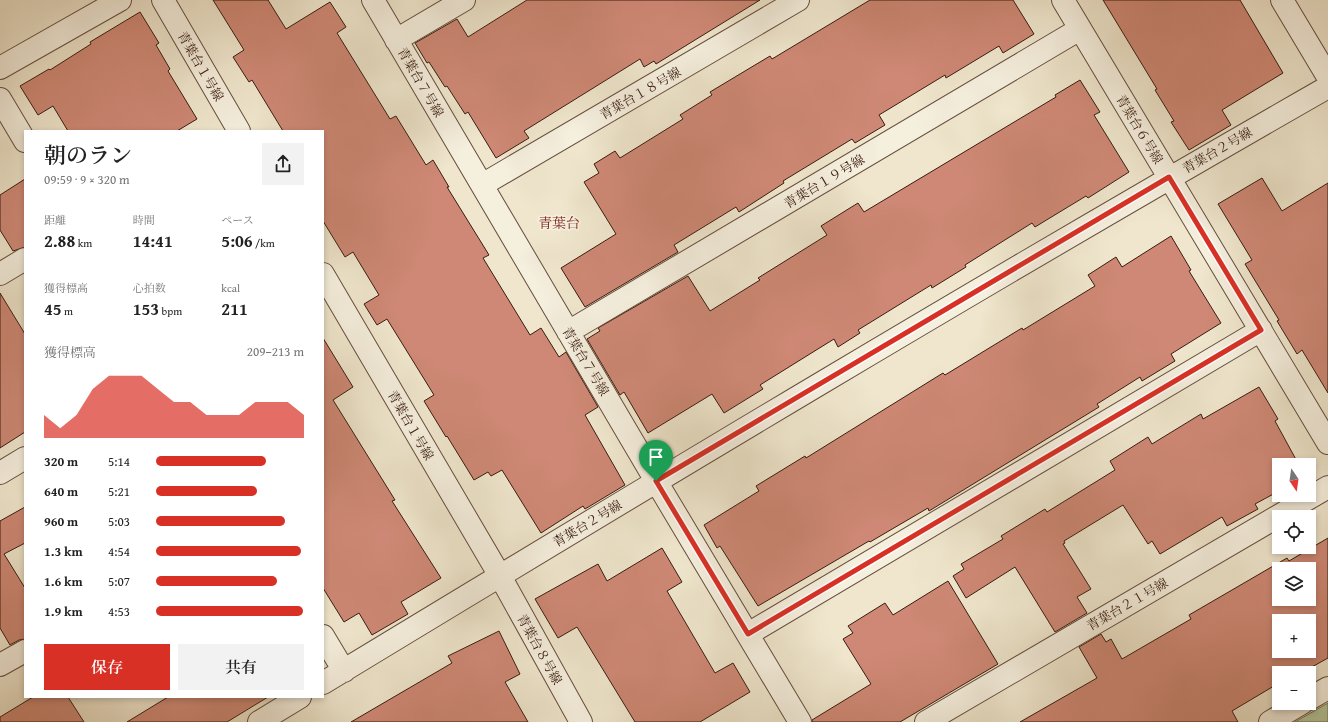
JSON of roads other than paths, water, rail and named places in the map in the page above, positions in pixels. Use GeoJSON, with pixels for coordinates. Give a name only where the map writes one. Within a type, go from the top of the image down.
{"type":"FeatureCollection","features":[{"type":"Feature","properties":{"kind":"street"},"geometry":{"type":"LineString","coordinates":[[0,68],[120,0]]}},
{"type":"Feature","properties":{"kind":"street","name":"青葉台１号線"},"geometry":{"type":"LineString","coordinates":[[163,0],[238,130]]}},
{"type":"Feature","properties":{"kind":"street","name":"青葉台７号線"},"geometry":{"type":"LineString","coordinates":[[373,0],[656,481],[800,722]]}},
{"type":"Feature","properties":{"kind":"street"},"geometry":{"type":"LineString","coordinates":[[396,40],[464,0]]}},
{"type":"Feature","properties":{"kind":"street","name":"青葉台１８号線"},"geometry":{"type":"LineString","coordinates":[[482,185],[798,0]]}},
{"type":"Feature","properties":{"kind":"street","name":"青葉台６号線"},"geometry":{"type":"LineString","coordinates":[[1063,0],[1328,443]]}},
{"type":"Feature","properties":{"kind":"street"},"geometry":{"type":"LineString","coordinates":[[1282,0],[1328,77]]}},
{"type":"Feature","properties":{"kind":"street","name":"青葉台１９号線"},"geometry":{"type":"LineString","coordinates":[[568,332],[1080,29]]}},
{"type":"Feature","properties":{"kind":"street","name":"青葉台２号線"},"geometry":{"type":"LineString","coordinates":[[324,682],[656,481],[1169,177],[1328,87]]}},
{"type":"Feature","properties":{"kind":"street"},"geometry":{"type":"LineString","coordinates":[[0,99],[24,139]]}},
{"type":"Feature","properties":{"kind":"street"},"geometry":{"type":"LineString","coordinates":[[0,274],[24,260]]}},
{"type":"Feature","properties":{"kind":"street","name":"青葉台１号線"},"geometry":{"type":"LineString","coordinates":[[324,276],[500,576]]}},
{"type":"Feature","properties":{"kind":"street"},"geometry":{"type":"LineString","coordinates":[[748,634],[1261,330]]}},
{"type":"Feature","properties":{"kind":"street"},"geometry":{"type":"LineString","coordinates":[[0,473],[24,459]]}},
{"type":"Feature","properties":{"kind":"street","name":"青葉台２１号線"},"geometry":{"type":"LineString","coordinates":[[926,722],[1328,487]]}},
{"type":"Feature","properties":{"kind":"street","name":"青葉台８号線"},"geometry":{"type":"LineString","coordinates":[[500,576],[581,722]]}},
{"type":"Feature","properties":{"kind":"street"},"geometry":{"type":"LineString","coordinates":[[324,638],[344,671]]}},
{"type":"Feature","properties":{"kind":"street"},"geometry":{"type":"LineString","coordinates":[[0,666],[24,652]]}},
{"type":"Feature","properties":{"kind":"street"},"geometry":{"type":"LineString","coordinates":[[1316,695],[1328,688]]}},
{"type":"Feature","properties":{"kind":"street"},"geometry":{"type":"LineString","coordinates":[[258,722],[298,698]]}},
{"type":"Feature","properties":{"kind":"street"},"geometry":{"type":"LineString","coordinates":[[1270,722],[1290,710]]}},
{"type":"Feature","properties":{"kind":"district","name":"青葉台"},"geometry":{"type":"Point","coordinates":[559,223]}}]}
